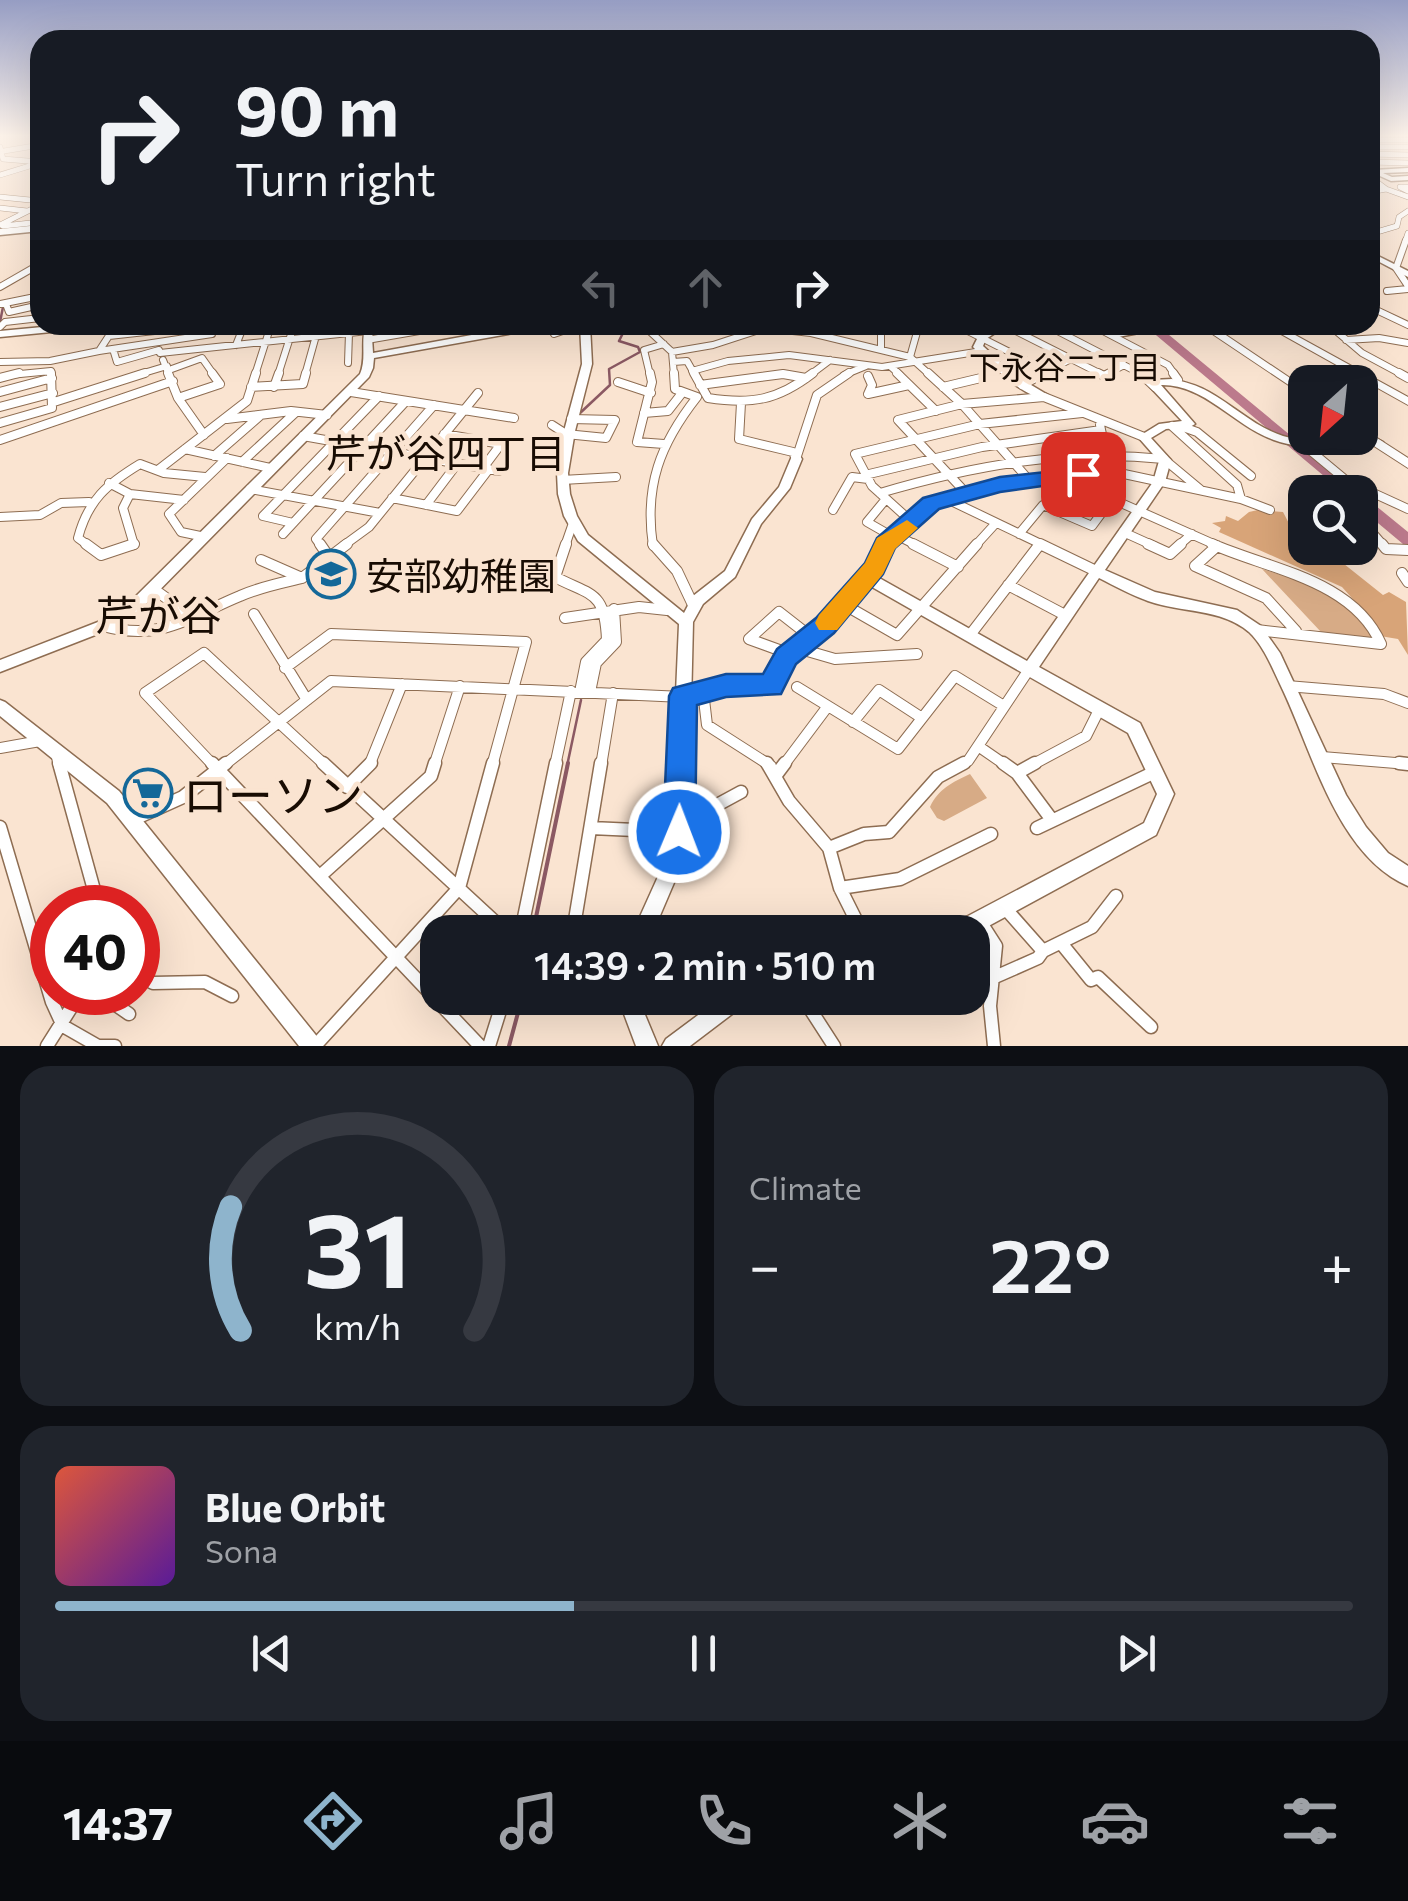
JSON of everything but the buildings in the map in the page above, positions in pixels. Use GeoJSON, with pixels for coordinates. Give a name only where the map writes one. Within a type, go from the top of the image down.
{"type":"FeatureCollection","features":[{"type":"Feature","properties":{"kind":"highway"},"geometry":{"type":"LineString","coordinates":[[0,228],[30,228]]}},
{"type":"Feature","properties":{"kind":"main road"},"geometry":{"type":"LineString","coordinates":[[1219,335],[1288,382]]}},
{"type":"Feature","properties":{"kind":"main road"},"geometry":{"type":"LineString","coordinates":[[1288,335],[1408,402]]}},
{"type":"Feature","properties":{"kind":"main road"},"geometry":{"type":"LineString","coordinates":[[1302,335],[1408,394]]}},
{"type":"Feature","properties":{"kind":"main road"},"geometry":{"type":"LineString","coordinates":[[1378,443],[1408,464]]}},
{"type":"Feature","properties":{"kind":"street"},"geometry":{"type":"LineString","coordinates":[[1380,233],[1397,226],[1407,198],[1381,186]]}},
{"type":"Feature","properties":{"kind":"street"},"geometry":{"type":"LineString","coordinates":[[1380,189],[1384,188]]}},
{"type":"Feature","properties":{"kind":"street"},"geometry":{"type":"LineString","coordinates":[[24,199],[30,196]]}},
{"type":"Feature","properties":{"kind":"street"},"geometry":{"type":"LineString","coordinates":[[0,197],[30,202]]}},
{"type":"Feature","properties":{"kind":"street"},"geometry":{"type":"LineString","coordinates":[[0,208],[28,211]]}},
{"type":"Feature","properties":{"kind":"street"},"geometry":{"type":"LineString","coordinates":[[0,228],[28,211]]}},
{"type":"Feature","properties":{"kind":"street"},"geometry":{"type":"LineString","coordinates":[[1398,219],[1408,222]]}},
{"type":"Feature","properties":{"kind":"street"},"geometry":{"type":"LineString","coordinates":[[1380,233],[1407,237],[1396,268],[1408,287],[1386,291]]}},
{"type":"Feature","properties":{"kind":"street"},"geometry":{"type":"LineString","coordinates":[[1399,256],[1408,258]]}},
{"type":"Feature","properties":{"kind":"street"},"geometry":{"type":"LineString","coordinates":[[1380,259],[1408,274]]}},
{"type":"Feature","properties":{"kind":"street"},"geometry":{"type":"LineString","coordinates":[[0,287],[30,270]]}},
{"type":"Feature","properties":{"kind":"street"},"geometry":{"type":"LineString","coordinates":[[30,298],[3,304],[9,312],[30,307]]}},
{"type":"Feature","properties":{"kind":"street"},"geometry":{"type":"LineString","coordinates":[[1380,312],[1408,325]]}},
{"type":"Feature","properties":{"kind":"street"},"geometry":{"type":"LineString","coordinates":[[0,327],[5,322],[30,319]]}},
{"type":"Feature","properties":{"kind":"street"},"geometry":{"type":"LineString","coordinates":[[0,334],[30,331]]}},
{"type":"Feature","properties":{"kind":"street"},"geometry":{"type":"LineString","coordinates":[[99,351],[110,336],[118,335]]}},
{"type":"Feature","properties":{"kind":"street"},"geometry":{"type":"LineString","coordinates":[[0,408],[54,397],[162,357],[186,337],[203,335]]}},
{"type":"Feature","properties":{"kind":"street"},"geometry":{"type":"LineString","coordinates":[[206,348],[212,335]]}},
{"type":"Feature","properties":{"kind":"street"},"geometry":{"type":"LineString","coordinates":[[236,345],[240,335]]}},
{"type":"Feature","properties":{"kind":"street"},"geometry":{"type":"LineString","coordinates":[[158,470],[247,400],[266,335]]}},
{"type":"Feature","properties":{"kind":"street"},"geometry":{"type":"LineString","coordinates":[[274,387],[291,335]]}},
{"type":"Feature","properties":{"kind":"street"},"geometry":{"type":"LineString","coordinates":[[113,350],[117,362],[322,335]]}},
{"type":"Feature","properties":{"kind":"street"},"geometry":{"type":"LineString","coordinates":[[348,363],[349,335]]}},
{"type":"Feature","properties":{"kind":"street"},"geometry":{"type":"LineString","coordinates":[[0,666],[103,626],[155,590],[270,468],[351,392],[365,375],[371,356],[369,335]]}},
{"type":"Feature","properties":{"kind":"street"},"geometry":{"type":"LineString","coordinates":[[371,356],[472,335]]}},
{"type":"Feature","properties":{"kind":"street"},"geometry":{"type":"LineString","coordinates":[[584,335],[588,362],[568,427],[562,480],[573,527],[686,614]]}},
{"type":"Feature","properties":{"kind":"street"},"geometry":{"type":"LineString","coordinates":[[651,915],[670,871],[679,829],[686,614],[677,571],[653,546],[650,519],[656,466],[668,432],[697,397],[675,389],[672,357],[654,335]]}},
{"type":"Feature","properties":{"kind":"street"},"geometry":{"type":"LineString","coordinates":[[672,357],[738,335]]}},
{"type":"Feature","properties":{"kind":"street"},"geometry":{"type":"LineString","coordinates":[[832,335],[912,359],[962,404],[1029,480]]}},
{"type":"Feature","properties":{"kind":"street"},"geometry":{"type":"LineString","coordinates":[[880,335],[881,350]]}},
{"type":"Feature","properties":{"kind":"street"},"geometry":{"type":"LineString","coordinates":[[912,359],[916,335]]}},
{"type":"Feature","properties":{"kind":"street"},"geometry":{"type":"LineString","coordinates":[[978,335],[1047,371]]}},
{"type":"Feature","properties":{"kind":"street"},"geometry":{"type":"LineString","coordinates":[[986,335],[977,342],[982,351],[1022,385],[1144,437],[1203,492]]}},
{"type":"Feature","properties":{"kind":"street"},"geometry":{"type":"LineString","coordinates":[[1022,335],[1104,376],[1124,366]]}},
{"type":"Feature","properties":{"kind":"street"},"geometry":{"type":"LineString","coordinates":[[1065,335],[1154,386],[1189,421],[1189,426],[1157,428],[1144,437]]}},
{"type":"Feature","properties":{"kind":"street"},"geometry":{"type":"LineString","coordinates":[[1109,335],[1168,365],[1178,380],[1275,437],[1288,440]]}},
{"type":"Feature","properties":{"kind":"street"},"geometry":{"type":"LineString","coordinates":[[1340,335],[1408,378]]}},
{"type":"Feature","properties":{"kind":"street"},"geometry":{"type":"LineString","coordinates":[[251,387],[303,384],[316,336]]}},
{"type":"Feature","properties":{"kind":"street"},"geometry":{"type":"LineString","coordinates":[[1346,340],[1380,338],[1408,343]]}},
{"type":"Feature","properties":{"kind":"street"},"geometry":{"type":"LineString","coordinates":[[664,344],[644,350],[651,393],[637,442],[664,444]]}},
{"type":"Feature","properties":{"kind":"street"},"geometry":{"type":"LineString","coordinates":[[0,362],[50,361],[113,350],[202,358],[220,384],[178,398]]}},
{"type":"Feature","properties":{"kind":"street"},"geometry":{"type":"LineString","coordinates":[[692,370],[728,361],[789,355],[890,366],[912,359],[982,351]]}},
{"type":"Feature","properties":{"kind":"street"},"geometry":{"type":"LineString","coordinates":[[162,357],[178,398],[204,435]]}},
{"type":"Feature","properties":{"kind":"street"},"geometry":{"type":"LineString","coordinates":[[672,357],[687,361],[708,398],[741,403],[786,394],[830,360]]}},
{"type":"Feature","properties":{"kind":"street"},"geometry":{"type":"LineString","coordinates":[[1022,385],[1069,360]]}},
{"type":"Feature","properties":{"kind":"street"},"geometry":{"type":"LineString","coordinates":[[686,614],[730,574],[756,522],[784,488],[810,427],[809,414],[816,396],[841,376],[868,365]]}},
{"type":"Feature","properties":{"kind":"street"},"geometry":{"type":"LineString","coordinates":[[890,366],[936,411]]}},
{"type":"Feature","properties":{"kind":"street"},"geometry":{"type":"LineString","coordinates":[[1397,371],[1408,367]]}},
{"type":"Feature","properties":{"kind":"street"},"geometry":{"type":"LineString","coordinates":[[0,378],[26,371],[51,371],[54,397],[52,408],[0,423]]}},
{"type":"Feature","properties":{"kind":"street"},"geometry":{"type":"LineString","coordinates":[[700,385],[783,374],[806,378]]}},
{"type":"Feature","properties":{"kind":"street"},"geometry":{"type":"LineString","coordinates":[[868,376],[872,385],[868,394],[909,385]]}},
{"type":"Feature","properties":{"kind":"street"},"geometry":{"type":"LineString","coordinates":[[943,387],[985,377]]}},
{"type":"Feature","properties":{"kind":"street"},"geometry":{"type":"LineString","coordinates":[[0,392],[52,378]]}},
{"type":"Feature","properties":{"kind":"street"},"geometry":{"type":"LineString","coordinates":[[1154,386],[1156,382],[1178,380]]}},
{"type":"Feature","properties":{"kind":"street"},"geometry":{"type":"LineString","coordinates":[[0,440],[98,410],[98,404],[173,381]]}},
{"type":"Feature","properties":{"kind":"street"},"geometry":{"type":"LineString","coordinates":[[618,382],[651,393]]}},
{"type":"Feature","properties":{"kind":"street"},"geometry":{"type":"LineString","coordinates":[[351,392],[514,418]]}},
{"type":"Feature","properties":{"kind":"street"},"geometry":{"type":"LineString","coordinates":[[103,626],[119,632],[160,634],[240,596],[302,578],[368,527],[478,392]]}},
{"type":"Feature","properties":{"kind":"street"},"geometry":{"type":"LineString","coordinates":[[644,413],[666,414],[676,408],[682,393]]}},
{"type":"Feature","properties":{"kind":"street"},"geometry":{"type":"LineString","coordinates":[[293,523],[263,516],[379,396]]}},
{"type":"Feature","properties":{"kind":"street"},"geometry":{"type":"LineString","coordinates":[[967,494],[898,420],[962,404],[1044,397]]}},
{"type":"Feature","properties":{"kind":"street"},"geometry":{"type":"LineString","coordinates":[[283,534],[406,400]]}},
{"type":"Feature","properties":{"kind":"street"},"geometry":{"type":"LineString","coordinates":[[741,403],[739,439],[792,452],[796,458]]}},
{"type":"Feature","properties":{"kind":"street"},"geometry":{"type":"LineString","coordinates":[[329,557],[316,539],[434,406]]}},
{"type":"Feature","properties":{"kind":"street"},"geometry":{"type":"LineString","coordinates":[[242,462],[296,412]]}},
{"type":"Feature","properties":{"kind":"street"},"geometry":{"type":"LineString","coordinates":[[913,523],[866,477],[856,454],[980,424],[1084,412]]}},
{"type":"Feature","properties":{"kind":"street"},"geometry":{"type":"LineString","coordinates":[[224,419],[263,413],[327,415]]}},
{"type":"Feature","properties":{"kind":"street"},"geometry":{"type":"LineString","coordinates":[[214,456],[263,413]]}},
{"type":"Feature","properties":{"kind":"street"},"geometry":{"type":"LineString","coordinates":[[1098,418],[1110,472]]}},
{"type":"Feature","properties":{"kind":"street"},"geometry":{"type":"LineString","coordinates":[[552,425],[606,438],[614,420],[568,427]]}},
{"type":"Feature","properties":{"kind":"street"},"geometry":{"type":"LineString","coordinates":[[1177,427],[1197,432],[1252,476]]}},
{"type":"Feature","properties":{"kind":"street"},"geometry":{"type":"LineString","coordinates":[[1177,427],[1237,485],[1241,499]]}},
{"type":"Feature","properties":{"kind":"street"},"geometry":{"type":"LineString","coordinates":[[833,510],[852,477],[866,477],[931,455],[994,442],[1101,430]]}},
{"type":"Feature","properties":{"kind":"street"},"geometry":{"type":"LineString","coordinates":[[392,498],[457,511],[490,470],[501,444],[444,434]]}},
{"type":"Feature","properties":{"kind":"street"},"geometry":{"type":"LineString","coordinates":[[303,436],[490,470]]}},
{"type":"Feature","properties":{"kind":"street"},"geometry":{"type":"LineString","coordinates":[[185,449],[270,468]]}},
{"type":"Feature","properties":{"kind":"street"},"geometry":{"type":"LineString","coordinates":[[958,567],[867,522],[883,496],[947,473],[1010,459],[1105,451],[1165,459]]}},
{"type":"Feature","properties":{"kind":"street"},"geometry":{"type":"LineString","coordinates":[[1314,455],[1347,481],[1408,508]]}},
{"type":"Feature","properties":{"kind":"street"},"geometry":{"type":"LineString","coordinates":[[208,538],[181,532],[169,514],[227,458]]}},
{"type":"Feature","properties":{"kind":"street"},"geometry":{"type":"LineString","coordinates":[[830,848],[864,834],[889,832],[938,777],[968,761],[1160,482],[1165,459]]}},
{"type":"Feature","properties":{"kind":"street"},"geometry":{"type":"LineString","coordinates":[[130,494],[123,508],[134,545],[101,555],[78,538],[94,492],[140,464],[206,478]]}},
{"type":"Feature","properties":{"kind":"street"},"geometry":{"type":"LineString","coordinates":[[426,505],[457,464]]}},
{"type":"Feature","properties":{"kind":"street"},"geometry":{"type":"LineString","coordinates":[[132,820],[183,796],[331,681],[683,696],[726,686],[771,685],[793,651],[844,604],[874,568],[886,544],[931,504],[967,494],[1029,480],[1110,472],[1241,499],[1270,510]]}},
{"type":"Feature","properties":{"kind":"street"},"geometry":{"type":"LineString","coordinates":[[562,480],[616,478]]}},
{"type":"Feature","properties":{"kind":"street"},"geometry":{"type":"LineString","coordinates":[[108,483],[130,494],[184,500]]}},
{"type":"Feature","properties":{"kind":"street"},"geometry":{"type":"LineString","coordinates":[[250,489],[380,513]]}},
{"type":"Feature","properties":{"kind":"street"},"geometry":{"type":"LineString","coordinates":[[1019,534],[1043,505],[1092,526],[1112,499],[1206,537],[1255,563],[1334,590],[1373,626],[1380,644],[1296,631],[1256,630]]}},
{"type":"Feature","properties":{"kind":"street"},"geometry":{"type":"LineString","coordinates":[[949,500],[1152,597],[1232,614],[1256,630],[1366,845],[1386,865],[1408,877]]}},
{"type":"Feature","properties":{"kind":"street"},"geometry":{"type":"LineString","coordinates":[[0,517],[40,515],[61,502],[90,502]]}},
{"type":"Feature","properties":{"kind":"street"},"geometry":{"type":"LineString","coordinates":[[844,604],[897,636],[996,522]]}},
{"type":"Feature","properties":{"kind":"street"},"geometry":{"type":"LineString","coordinates":[[525,915],[580,692],[591,662],[612,641],[608,610],[582,586],[567,585],[555,577],[554,567],[573,527]]}},
{"type":"Feature","properties":{"kind":"street"},"geometry":{"type":"LineString","coordinates":[[1123,532],[1170,554],[1192,534]]}},
{"type":"Feature","properties":{"kind":"street"},"geometry":{"type":"LineString","coordinates":[[1378,539],[1386,549],[1408,550]]}},
{"type":"Feature","properties":{"kind":"street"},"geometry":{"type":"LineString","coordinates":[[970,635],[1040,544]]}},
{"type":"Feature","properties":{"kind":"street"},"geometry":{"type":"LineString","coordinates":[[1218,546],[1194,566],[1266,598],[1296,631]]}},
{"type":"Feature","properties":{"kind":"street"},"geometry":{"type":"LineString","coordinates":[[261,560],[302,578]]}},
{"type":"Feature","properties":{"kind":"street"},"geometry":{"type":"LineString","coordinates":[[861,579],[923,609],[1134,728],[1166,794],[1150,829],[990,916]]}},
{"type":"Feature","properties":{"kind":"street"},"geometry":{"type":"LineString","coordinates":[[1008,585],[1065,615]]}},
{"type":"Feature","properties":{"kind":"street"},"geometry":{"type":"LineString","coordinates":[[155,590],[194,618]]}},
{"type":"Feature","properties":{"kind":"street"},"geometry":{"type":"LineString","coordinates":[[565,618],[655,606],[686,614]]}},
{"type":"Feature","properties":{"kind":"street"},"geometry":{"type":"LineString","coordinates":[[811,636],[780,612],[749,640],[835,659],[917,654]]}},
{"type":"Feature","properties":{"kind":"street"},"geometry":{"type":"LineString","coordinates":[[254,614],[307,700]]}},
{"type":"Feature","properties":{"kind":"street"},"geometry":{"type":"LineString","coordinates":[[0,707],[112,797],[314,1046],[398,959],[459,888],[526,642],[331,634],[285,668]]}},
{"type":"Feature","properties":{"kind":"street"},"geometry":{"type":"LineString","coordinates":[[480,1046],[145,693],[204,653],[488,915]]}},
{"type":"Feature","properties":{"kind":"street"},"geometry":{"type":"LineString","coordinates":[[797,686],[898,749],[954,676],[1004,706]]}},
{"type":"Feature","properties":{"kind":"street"},"geometry":{"type":"LineString","coordinates":[[347,787],[371,764],[402,684]]}},
{"type":"Feature","properties":{"kind":"street"},"geometry":{"type":"LineString","coordinates":[[320,876],[431,776],[460,686]]}},
{"type":"Feature","properties":{"kind":"street"},"geometry":{"type":"LineString","coordinates":[[1287,686],[1384,694],[1408,704]]}},
{"type":"Feature","properties":{"kind":"street"},"geometry":{"type":"LineString","coordinates":[[854,722],[879,690],[922,718]]}},
{"type":"Feature","properties":{"kind":"street"},"geometry":{"type":"LineString","coordinates":[[703,691],[708,725],[770,766],[789,802],[830,848],[840,888],[854,915]]}},
{"type":"Feature","properties":{"kind":"street"},"geometry":{"type":"LineString","coordinates":[[576,915],[613,693]]}},
{"type":"Feature","properties":{"kind":"street"},"geometry":{"type":"LineString","coordinates":[[776,775],[828,706]]}},
{"type":"Feature","properties":{"kind":"street"},"geometry":{"type":"LineString","coordinates":[[1016,773],[1086,736],[1100,708]]}},
{"type":"Feature","properties":{"kind":"street"},"geometry":{"type":"LineString","coordinates":[[0,748],[49,745]]}},
{"type":"Feature","properties":{"kind":"street"},"geometry":{"type":"LineString","coordinates":[[49,745],[92,885]]}},
{"type":"Feature","properties":{"kind":"street"},"geometry":{"type":"LineString","coordinates":[[978,746],[1016,773],[1052,820]]}},
{"type":"Feature","properties":{"kind":"street"},"geometry":{"type":"LineString","coordinates":[[1322,758],[1408,764]]}},
{"type":"Feature","properties":{"kind":"street"},"geometry":{"type":"LineString","coordinates":[[1037,828],[1155,772]]}},
{"type":"Feature","properties":{"kind":"street"},"geometry":{"type":"LineString","coordinates":[[590,828],[679,829],[741,792]]}},
{"type":"Feature","properties":{"kind":"street"},"geometry":{"type":"LineString","coordinates":[[0,826],[52,1002],[63,1026],[98,1046],[115,1046]]}},
{"type":"Feature","properties":{"kind":"street"},"geometry":{"type":"LineString","coordinates":[[840,888],[900,879],[992,834]]}},
{"type":"Feature","properties":{"kind":"street"},"geometry":{"type":"LineString","coordinates":[[995,976],[1038,958],[1092,926],[1116,896]]}},
{"type":"Feature","properties":{"kind":"street"},"geometry":{"type":"LineString","coordinates":[[1004,908],[1044,951]]}},
{"type":"Feature","properties":{"kind":"street"},"geometry":{"type":"LineString","coordinates":[[990,937],[996,946],[990,1006],[994,1046]]}},
{"type":"Feature","properties":{"kind":"street"},"geometry":{"type":"LineString","coordinates":[[1060,942],[1091,980],[1098,977],[1150,1027]]}},
{"type":"Feature","properties":{"kind":"street"},"geometry":{"type":"LineString","coordinates":[[160,984],[205,982],[232,996]]}},
{"type":"Feature","properties":{"kind":"street"},"geometry":{"type":"LineString","coordinates":[[47,1046],[69,1015]]}},
{"type":"Feature","properties":{"kind":"street"},"geometry":{"type":"LineString","coordinates":[[489,1046],[499,1015]]}},
{"type":"Feature","properties":{"kind":"street"},"geometry":{"type":"LineString","coordinates":[[630,1015],[647,1046]]}},
{"type":"Feature","properties":{"kind":"street"},"geometry":{"type":"LineString","coordinates":[[673,1046],[714,1015]]}},
{"type":"Feature","properties":{"kind":"street"},"geometry":{"type":"LineString","coordinates":[[814,1015],[834,1046]]}},
{"type":"Feature","properties":{"kind":"shaded area"},"geometry":{"type":"Polygon","coordinates":[[[1249,512],[1283,512],[1288,522],[1288,563],[1219,532],[1221,528],[1212,523],[1225,521],[1226,516],[1238,521],[1249,512]]]}},
{"type":"Feature","properties":{"kind":"shaded area"},"geometry":{"type":"Polygon","coordinates":[[[1293,565],[1345,565],[1383,595],[1389,592],[1406,602],[1408,655],[1398,639],[1380,636],[1377,626],[1342,587],[1293,565]]]}},
{"type":"Feature","properties":{"kind":"shaded area"},"geometry":{"type":"Polygon","coordinates":[[[1262,569],[1326,592],[1353,611],[1374,638],[1321,632],[1262,569]]]}},
{"type":"Feature","properties":{"kind":"shaded area"},"geometry":{"type":"Polygon","coordinates":[[[970,774],[987,798],[944,821],[937,818],[930,807],[937,795],[970,774]]]}},
{"type":"Feature","properties":{"kind":"waterway"},"geometry":{"type":"LineString","coordinates":[[0,322],[3,307]]}},
{"type":"Feature","properties":{"kind":"waterway"},"geometry":{"type":"LineString","coordinates":[[579,414],[610,385],[609,369],[640,352],[638,347],[619,341],[622,335]]}},
{"type":"Feature","properties":{"kind":"waterway"},"geometry":{"type":"LineString","coordinates":[[1162,335],[1331,475]]}},
{"type":"Feature","properties":{"kind":"waterway"},"geometry":{"type":"LineString","coordinates":[[1378,515],[1408,540]]}},
{"type":"Feature","properties":{"kind":"waterway"},"geometry":{"type":"LineString","coordinates":[[567,766],[581,700]]}},
{"type":"Feature","properties":{"kind":"waterway"},"geometry":{"type":"LineString","coordinates":[[536,915],[568,763]]}},
{"type":"Feature","properties":{"kind":"waterway"},"geometry":{"type":"LineString","coordinates":[[509,1046],[517,1015]]}},
{"type":"Feature","properties":{"kind":"slow traffic"},"geometry":{"type":"LineString","coordinates":[[828,623],[874,568],[886,544],[907,528]]}},
{"type":"Feature","properties":{"kind":"place","name":"安部幼稚園"},"geometry":{"type":"Point","coordinates":[331,574]}},
{"type":"Feature","properties":{"kind":"place","name":"ローソン"},"geometry":{"type":"Point","coordinates":[148,793]}},
{"type":"Feature","properties":{"kind":"district","name":"下永谷二丁目"},"geometry":{"type":"Point","coordinates":[1065,366]}},
{"type":"Feature","properties":{"kind":"district","name":"芹が谷四丁目"},"geometry":{"type":"Point","coordinates":[446,451]}},
{"type":"Feature","properties":{"kind":"district","name":"芹が谷"},"geometry":{"type":"Point","coordinates":[159,614]}},
{"type":"Feature","properties":{"kind":"route"},"geometry":{"type":"LineString","coordinates":[[679,832],[683,696],[726,686],[771,685],[786,656],[825,626],[874,568],[886,544],[931,504],[1000,484],[1083,474]]}}]}
